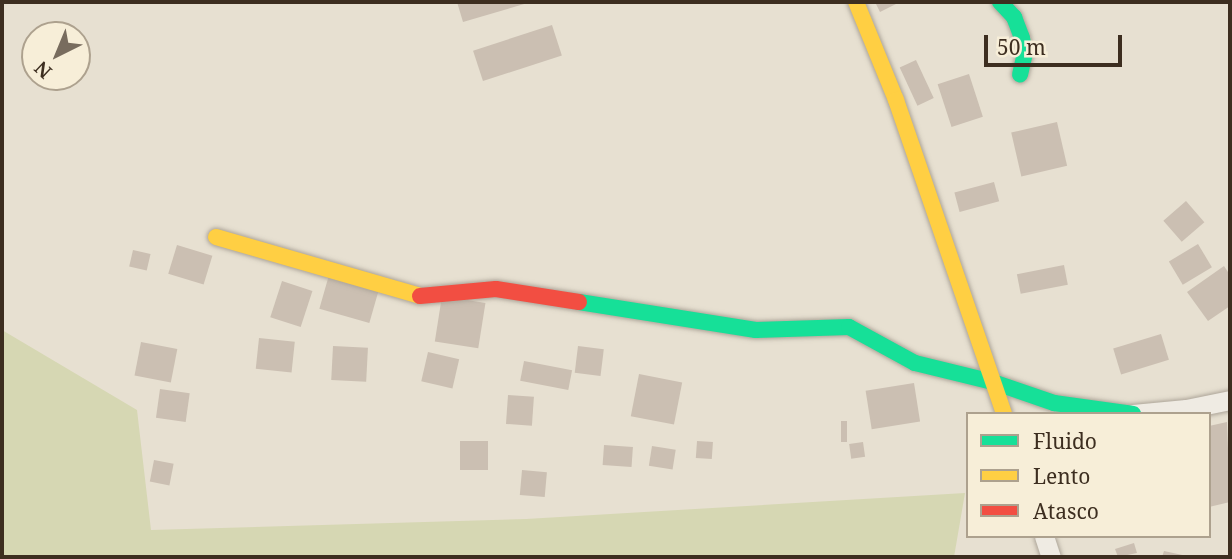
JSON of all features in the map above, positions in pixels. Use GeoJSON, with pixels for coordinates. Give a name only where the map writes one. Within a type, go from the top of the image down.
{"type":"FeatureCollection","features":[{"type":"Feature","properties":{"kind":"street"},"geometry":{"type":"LineString","coordinates":[[856,2],[896,100],[1003,412]]}},
{"type":"Feature","properties":{"kind":"street"},"geometry":{"type":"LineString","coordinates":[[1000,2],[1014,17],[1021,38],[1025,53],[1020,74]]}},
{"type":"Feature","properties":{"kind":"street"},"geometry":{"type":"LineString","coordinates":[[216,237],[422,297],[496,289],[756,330],[849,327],[894,354],[915,363],[993,382],[1054,404],[1117,412]]}},
{"type":"Feature","properties":{"kind":"street"},"geometry":{"type":"LineString","coordinates":[[1160,412],[1186,410],[1230,400]]}},
{"type":"Feature","properties":{"kind":"street"},"geometry":{"type":"LineString","coordinates":[[1045,538],[1051,557]]}},
{"type":"Feature","properties":{"kind":"green space"},"geometry":{"type":"Polygon","coordinates":[[[2,330],[137,410],[151,530],[526,519],[965,493],[954,557],[2,557],[2,330]]]}},
{"type":"Feature","properties":{"kind":"building"},"geometry":{"type":"Polygon","coordinates":[[[457,2],[531,2],[463,22],[457,2]]]}},
{"type":"Feature","properties":{"kind":"building"},"geometry":{"type":"Polygon","coordinates":[[[875,2],[900,2],[880,12],[875,2]]]}},
{"type":"Feature","properties":{"kind":"building"},"geometry":{"type":"Polygon","coordinates":[[[552,25],[562,55],[483,81],[473,51],[552,25]]]}},
{"type":"Feature","properties":{"kind":"building"},"geometry":{"type":"Polygon","coordinates":[[[916,60],[934,98],[917,106],[900,68],[916,60]]]}},
{"type":"Feature","properties":{"kind":"building"},"geometry":{"type":"Polygon","coordinates":[[[969,74],[983,117],[952,127],[938,84],[969,74]]]}},
{"type":"Feature","properties":{"kind":"building"},"geometry":{"type":"Polygon","coordinates":[[[1057,122],[1067,166],[1021,176],[1011,133],[1057,122]]]}},
{"type":"Feature","properties":{"kind":"building"},"geometry":{"type":"Polygon","coordinates":[[[994,182],[999,201],[960,212],[954,193],[994,182]]]}},
{"type":"Feature","properties":{"kind":"building"},"geometry":{"type":"Polygon","coordinates":[[[1186,201],[1204,222],[1182,242],[1163,221],[1186,201]]]}},
{"type":"Feature","properties":{"kind":"building"},"geometry":{"type":"Polygon","coordinates":[[[1198,244],[1212,267],[1183,285],[1169,262],[1198,244]]]}},
{"type":"Feature","properties":{"kind":"building"},"geometry":{"type":"Polygon","coordinates":[[[177,245],[212,256],[204,285],[168,274],[177,245]]]}},
{"type":"Feature","properties":{"kind":"building"},"geometry":{"type":"Polygon","coordinates":[[[133,250],[151,254],[147,271],[129,267],[133,250]]]}},
{"type":"Feature","properties":{"kind":"building"},"geometry":{"type":"Polygon","coordinates":[[[1064,265],[1068,285],[1021,294],[1017,274],[1064,265]]]}},
{"type":"Feature","properties":{"kind":"building"},"geometry":{"type":"Polygon","coordinates":[[[1224,266],[1230,275],[1230,306],[1208,321],[1187,292],[1224,266]]]}},
{"type":"Feature","properties":{"kind":"building"},"geometry":{"type":"Polygon","coordinates":[[[329,275],[379,289],[369,323],[319,309],[329,275]]]}},
{"type":"Feature","properties":{"kind":"building"},"geometry":{"type":"Polygon","coordinates":[[[282,281],[312,291],[301,327],[270,317],[282,281]]]}},
{"type":"Feature","properties":{"kind":"building"},"geometry":{"type":"Polygon","coordinates":[[[442,296],[485,303],[478,348],[435,341],[442,296]]]}},
{"type":"Feature","properties":{"kind":"building"},"geometry":{"type":"Polygon","coordinates":[[[1161,334],[1169,360],[1121,374],[1113,349],[1161,334]]]}},
{"type":"Feature","properties":{"kind":"building"},"geometry":{"type":"Polygon","coordinates":[[[259,338],[295,342],[292,373],[256,369],[259,338]]]}},
{"type":"Feature","properties":{"kind":"building"},"geometry":{"type":"Polygon","coordinates":[[[141,342],[177,349],[171,382],[135,375],[141,342]]]}},
{"type":"Feature","properties":{"kind":"building"},"geometry":{"type":"Polygon","coordinates":[[[333,346],[368,348],[366,382],[331,380],[333,346]]]}},
{"type":"Feature","properties":{"kind":"building"},"geometry":{"type":"Polygon","coordinates":[[[578,346],[604,349],[601,376],[575,373],[578,346]]]}},
{"type":"Feature","properties":{"kind":"building"},"geometry":{"type":"Polygon","coordinates":[[[428,352],[459,359],[452,388],[421,381],[428,352]]]}},
{"type":"Feature","properties":{"kind":"building"},"geometry":{"type":"Polygon","coordinates":[[[524,361],[572,370],[568,390],[520,381],[524,361]]]}},
{"type":"Feature","properties":{"kind":"building"},"geometry":{"type":"Polygon","coordinates":[[[639,374],[682,382],[674,425],[631,416],[639,374]]]}},
{"type":"Feature","properties":{"kind":"building"},"geometry":{"type":"Polygon","coordinates":[[[914,383],[920,422],[872,429],[866,391],[914,383]]]}},
{"type":"Feature","properties":{"kind":"building"},"geometry":{"type":"Polygon","coordinates":[[[160,389],[190,393],[186,422],[156,418],[160,389]]]}},
{"type":"Feature","properties":{"kind":"building"},"geometry":{"type":"Polygon","coordinates":[[[508,395],[534,397],[532,426],[506,424],[508,395]]]}},
{"type":"Feature","properties":{"kind":"building"},"geometry":{"type":"Polygon","coordinates":[[[841,421],[847,421],[847,442],[841,442],[841,421]]]}},
{"type":"Feature","properties":{"kind":"building"},"geometry":{"type":"Polygon","coordinates":[[[1227,422],[1230,502],[1211,507],[1211,426],[1227,422]]]}},
{"type":"Feature","properties":{"kind":"building"},"geometry":{"type":"Polygon","coordinates":[[[460,441],[488,441],[488,470],[460,470],[460,441]]]}},
{"type":"Feature","properties":{"kind":"building"},"geometry":{"type":"Polygon","coordinates":[[[697,441],[713,442],[712,459],[696,458],[697,441]]]}},
{"type":"Feature","properties":{"kind":"building"},"geometry":{"type":"Polygon","coordinates":[[[863,442],[865,457],[851,459],[849,444],[863,442]]]}},
{"type":"Feature","properties":{"kind":"building"},"geometry":{"type":"Polygon","coordinates":[[[604,445],[633,447],[632,467],[603,465],[604,445]]]}},
{"type":"Feature","properties":{"kind":"building"},"geometry":{"type":"Polygon","coordinates":[[[652,446],[676,450],[673,470],[649,466],[652,446]]]}},
{"type":"Feature","properties":{"kind":"building"},"geometry":{"type":"Polygon","coordinates":[[[154,460],[174,464],[169,485],[150,482],[154,460]]]}},
{"type":"Feature","properties":{"kind":"building"},"geometry":{"type":"Polygon","coordinates":[[[522,470],[547,472],[545,497],[520,495],[522,470]]]}},
{"type":"Feature","properties":{"kind":"building"},"geometry":{"type":"Polygon","coordinates":[[[1134,543],[1137,553],[1118,557],[1115,549],[1134,543]]]}},
{"type":"Feature","properties":{"kind":"building"},"geometry":{"type":"Polygon","coordinates":[[[1164,551],[1187,556],[1187,557],[1162,557],[1164,551]]]}},
{"type":"Feature","properties":{"kind":"traffic: fast"},"geometry":{"type":"LineString","coordinates":[[1000,2],[1014,17],[1022,38],[1025,53],[1020,74]]}},
{"type":"Feature","properties":{"kind":"traffic: fast"},"geometry":{"type":"LineString","coordinates":[[579,302],[756,330],[849,327],[915,363],[993,382],[1054,403],[1119,412]]}},
{"type":"Feature","properties":{"kind":"traffic: slow"},"geometry":{"type":"LineString","coordinates":[[856,2],[896,100],[1003,412]]}},
{"type":"Feature","properties":{"kind":"traffic: slow"},"geometry":{"type":"LineString","coordinates":[[216,237],[420,296]]}},
{"type":"Feature","properties":{"kind":"traffic: jam"},"geometry":{"type":"LineString","coordinates":[[420,296],[496,289],[579,302]]}}]}
